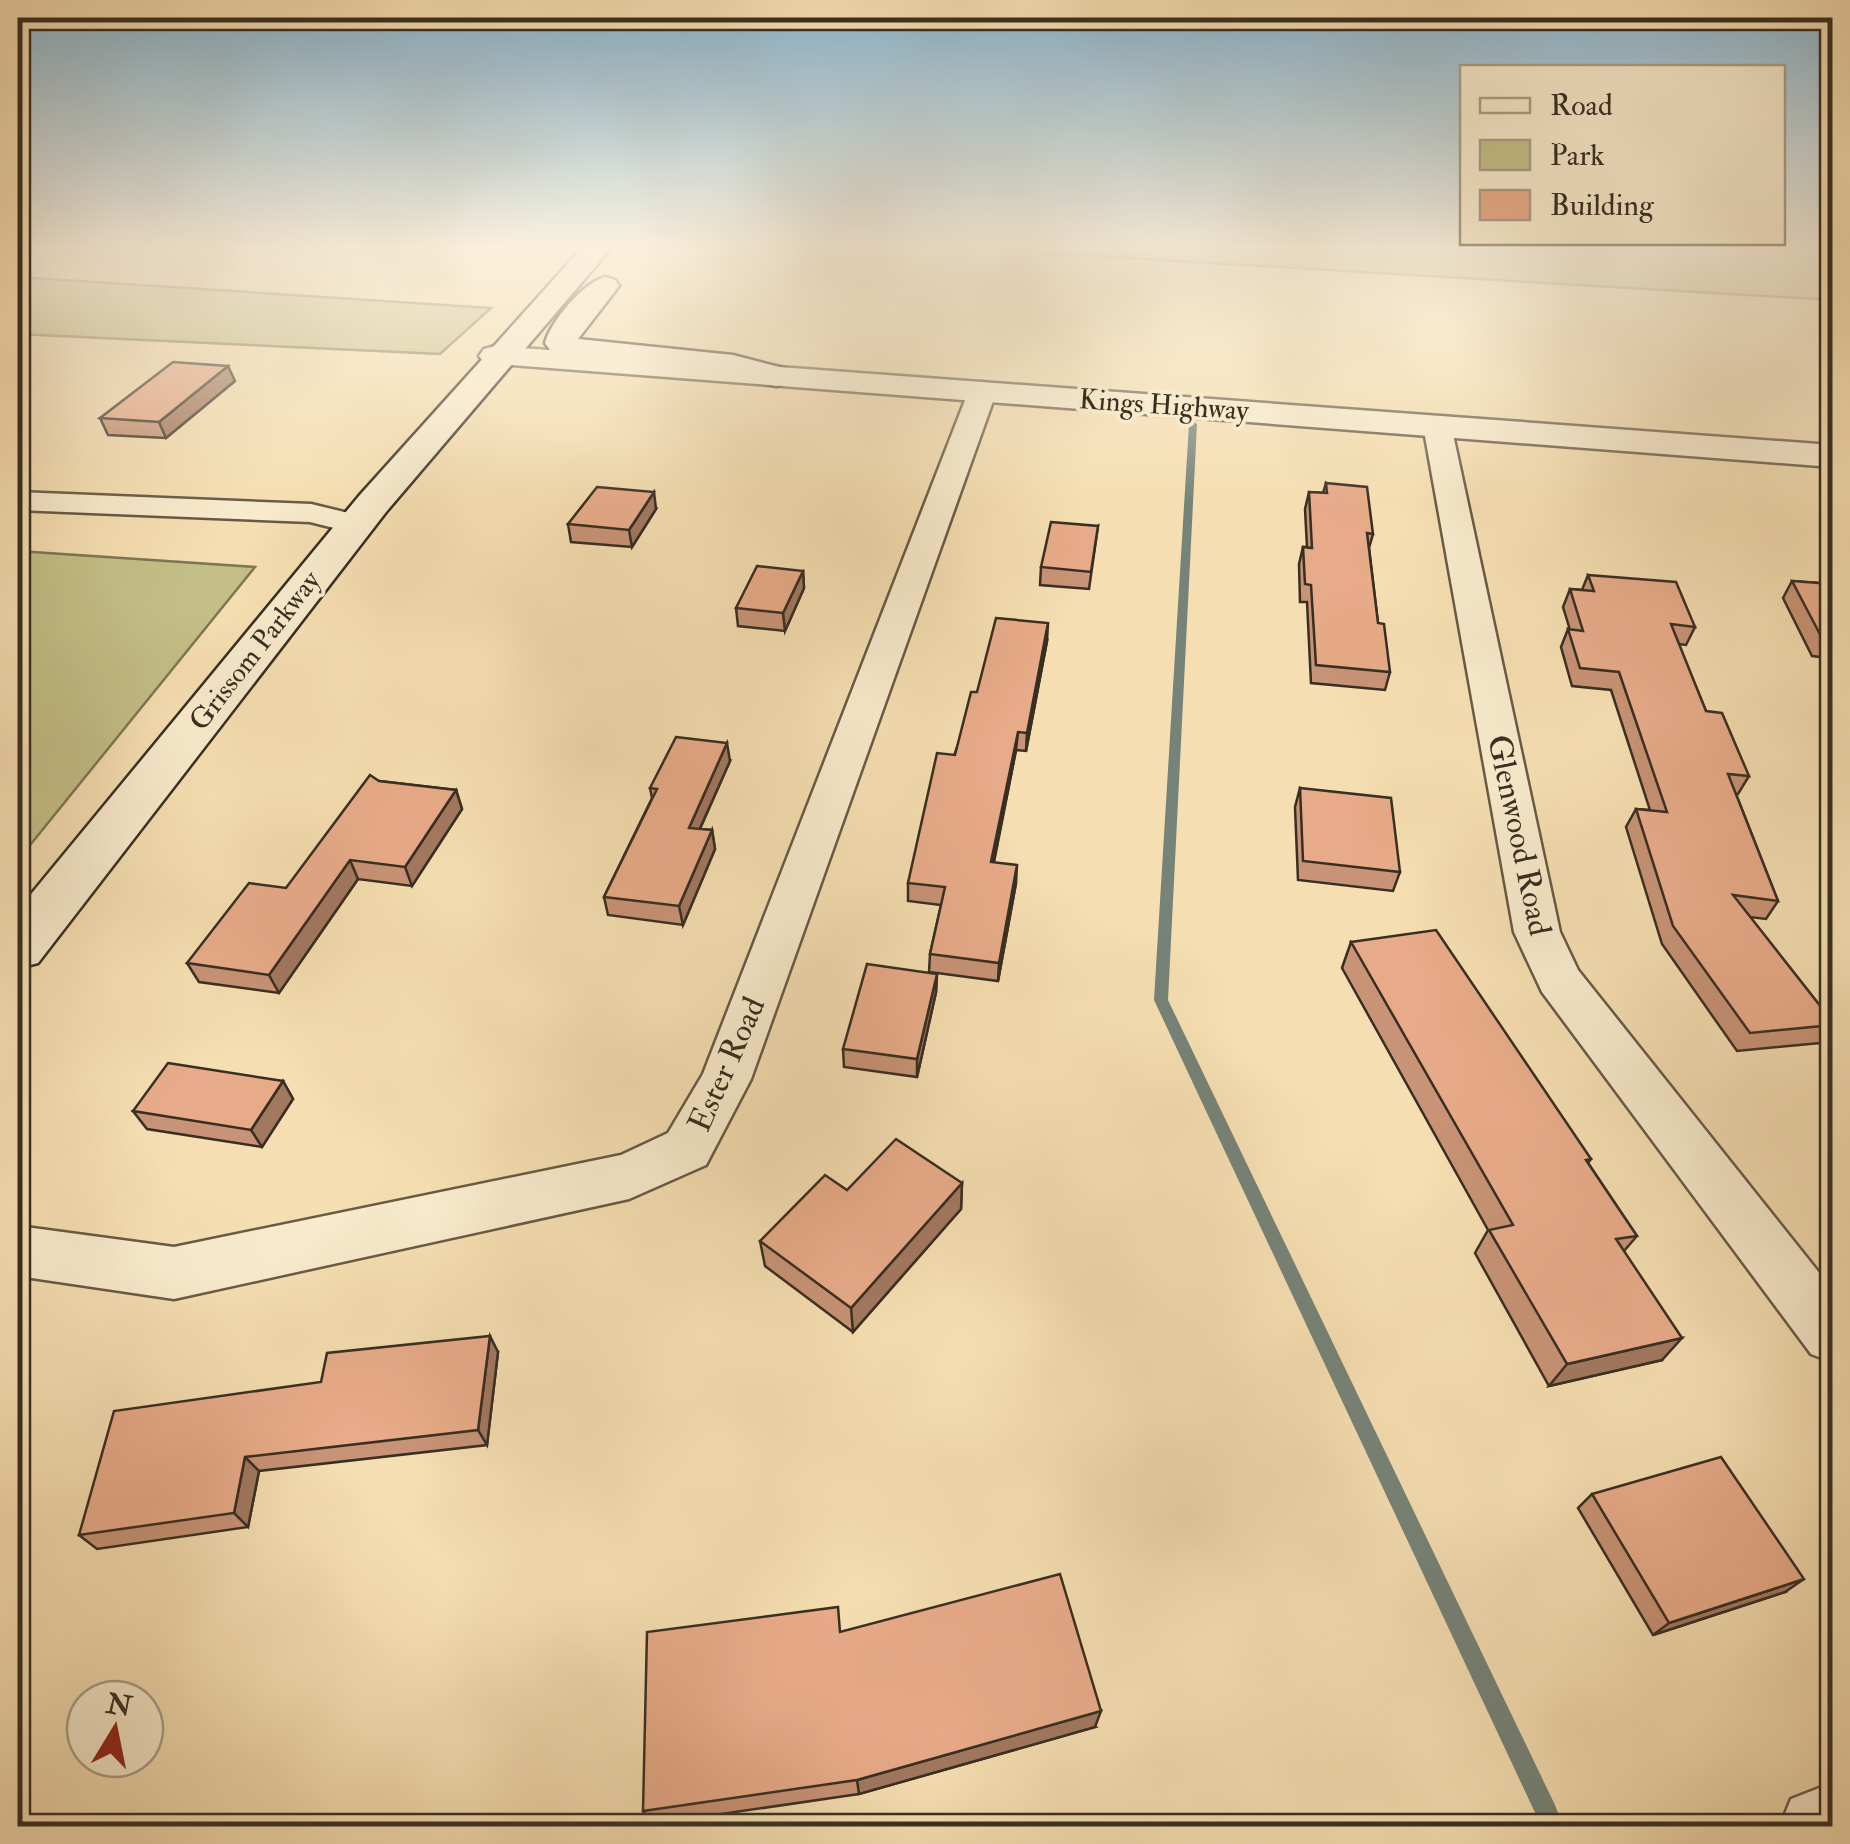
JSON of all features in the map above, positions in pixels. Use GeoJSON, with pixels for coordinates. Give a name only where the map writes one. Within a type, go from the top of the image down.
{"type":"FeatureCollection","features":[{"type":"Feature","properties":{"kind":"main road","name":"Grissom Parkway"},"geometry":{"type":"LineString","coordinates":[[18,948],[354,524],[495,356],[520,333]]}},
{"type":"Feature","properties":{"kind":"main road"},"geometry":{"type":"LineString","coordinates":[[564,333],[562,342],[579,350],[734,365],[776,376]]}},
{"type":"Feature","properties":{"kind":"main road","name":"Kings Highway"},"geometry":{"type":"LineString","coordinates":[[495,356],[1832,456]]}},
{"type":"Feature","properties":{"kind":"street","name":"Ester Road"},"geometry":{"type":"LineString","coordinates":[[18,1250],[174,1273],[629,1176],[688,1149],[726,1079],[983,390]]}},
{"type":"Feature","properties":{"kind":"street","name":"Glenwood Road"},"geometry":{"type":"LineString","coordinates":[[1437,425],[1537,932],[1559,980],[1832,1334]]}},
{"type":"Feature","properties":{"kind":"street"},"geometry":{"type":"LineString","coordinates":[[18,501],[311,514],[354,524]]}},
{"type":"Feature","properties":{"kind":"street"},"geometry":{"type":"LineString","coordinates":[[18,525],[289,536],[354,524]]}},
{"type":"Feature","properties":{"kind":"street"},"geometry":{"type":"LineString","coordinates":[[1818,1826],[1832,1822]]}},
{"type":"Feature","properties":{"kind":"green space"},"geometry":{"type":"Polygon","coordinates":[[[18,333],[463,333],[440,354],[18,333]]]}},
{"type":"Feature","properties":{"kind":"green space"},"geometry":{"type":"Polygon","coordinates":[[[18,551],[255,567],[18,860],[18,551]]]}},
{"type":"Feature","properties":{"kind":"building"},"geometry":{"type":"Polygon","coordinates":[[[173,362],[228,366],[159,422],[100,418],[173,362]]]}},
{"type":"Feature","properties":{"kind":"building"},"geometry":{"type":"Polygon","coordinates":[[[1326,483],[1367,487],[1373,534],[1367,533],[1378,623],[1384,624],[1390,672],[1316,665],[1311,585],[1305,584],[1303,547],[1312,548],[1309,492],[1327,493],[1326,483]]]}},
{"type":"Feature","properties":{"kind":"building"},"geometry":{"type":"Polygon","coordinates":[[[597,487],[654,492],[629,530],[568,524],[597,487]]]}},
{"type":"Feature","properties":{"kind":"building"},"geometry":{"type":"Polygon","coordinates":[[[1051,522],[1098,526],[1091,572],[1041,567],[1051,522]]]}},
{"type":"Feature","properties":{"kind":"building"},"geometry":{"type":"Polygon","coordinates":[[[757,566],[803,571],[783,613],[736,608],[757,566]]]}},
{"type":"Feature","properties":{"kind":"building"},"geometry":{"type":"Polygon","coordinates":[[[1588,575],[1676,582],[1695,627],[1671,624],[1706,711],[1722,713],[1749,776],[1728,774],[1778,901],[1733,895],[1832,1025],[1750,1033],[1673,926],[1636,809],[1667,812],[1619,672],[1580,668],[1568,629],[1583,631],[1570,589],[1594,591],[1588,575]]]}},
{"type":"Feature","properties":{"kind":"building"},"geometry":{"type":"Polygon","coordinates":[[[1792,581],[1832,584],[1832,643],[1822,638],[1792,581]]]}},
{"type":"Feature","properties":{"kind":"building"},"geometry":{"type":"Polygon","coordinates":[[[996,618],[1048,623],[1027,733],[1018,732],[991,862],[1017,865],[999,963],[930,954],[945,887],[908,883],[937,753],[955,755],[971,692],[977,692],[996,618]]]}},
{"type":"Feature","properties":{"kind":"building"},"geometry":{"type":"Polygon","coordinates":[[[676,737],[727,743],[689,828],[712,830],[679,906],[604,897],[657,789],[650,788],[676,737]]]}},
{"type":"Feature","properties":{"kind":"building"},"geometry":{"type":"Polygon","coordinates":[[[370,775],[379,781],[456,790],[405,867],[350,860],[269,975],[187,963],[249,883],[286,888],[370,775]]]}},
{"type":"Feature","properties":{"kind":"building"},"geometry":{"type":"Polygon","coordinates":[[[1300,788],[1391,798],[1400,872],[1303,861],[1300,788]]]}},
{"type":"Feature","properties":{"kind":"building"},"geometry":{"type":"Polygon","coordinates":[[[1436,930],[1591,1159],[1586,1160],[1637,1236],[1616,1239],[1682,1338],[1567,1364],[1489,1230],[1513,1225],[1351,942],[1436,930]]]}},
{"type":"Feature","properties":{"kind":"building"},"geometry":{"type":"Polygon","coordinates":[[[867,964],[937,974],[917,1059],[843,1049],[867,964]]]}},
{"type":"Feature","properties":{"kind":"building"},"geometry":{"type":"Polygon","coordinates":[[[168,1063],[283,1081],[251,1130],[133,1111],[168,1063]]]}},
{"type":"Feature","properties":{"kind":"building"},"geometry":{"type":"Polygon","coordinates":[[[896,1139],[962,1183],[851,1308],[760,1241],[825,1175],[847,1190],[896,1139]]]}},
{"type":"Feature","properties":{"kind":"building"},"geometry":{"type":"Polygon","coordinates":[[[490,1336],[478,1430],[245,1457],[234,1513],[79,1535],[114,1411],[321,1382],[327,1353],[490,1336]]]}},
{"type":"Feature","properties":{"kind":"building"},"geometry":{"type":"Polygon","coordinates":[[[1721,1457],[1804,1579],[1669,1623],[1592,1494],[1721,1457]]]}},
{"type":"Feature","properties":{"kind":"building"},"geometry":{"type":"Polygon","coordinates":[[[1060,1574],[1101,1711],[857,1780],[643,1811],[647,1632],[838,1607],[840,1632],[1060,1574]]]}},
{"type":"Feature","properties":{"kind":"building"},"geometry":{"type":"Polygon","coordinates":[[[548,1819],[548,1826],[515,1826],[548,1819]]]}},
{"type":"Feature","properties":{"kind":"waterway"},"geometry":{"type":"LineString","coordinates":[[1193,424],[1161,1000],[1547,1813]]}}]}
